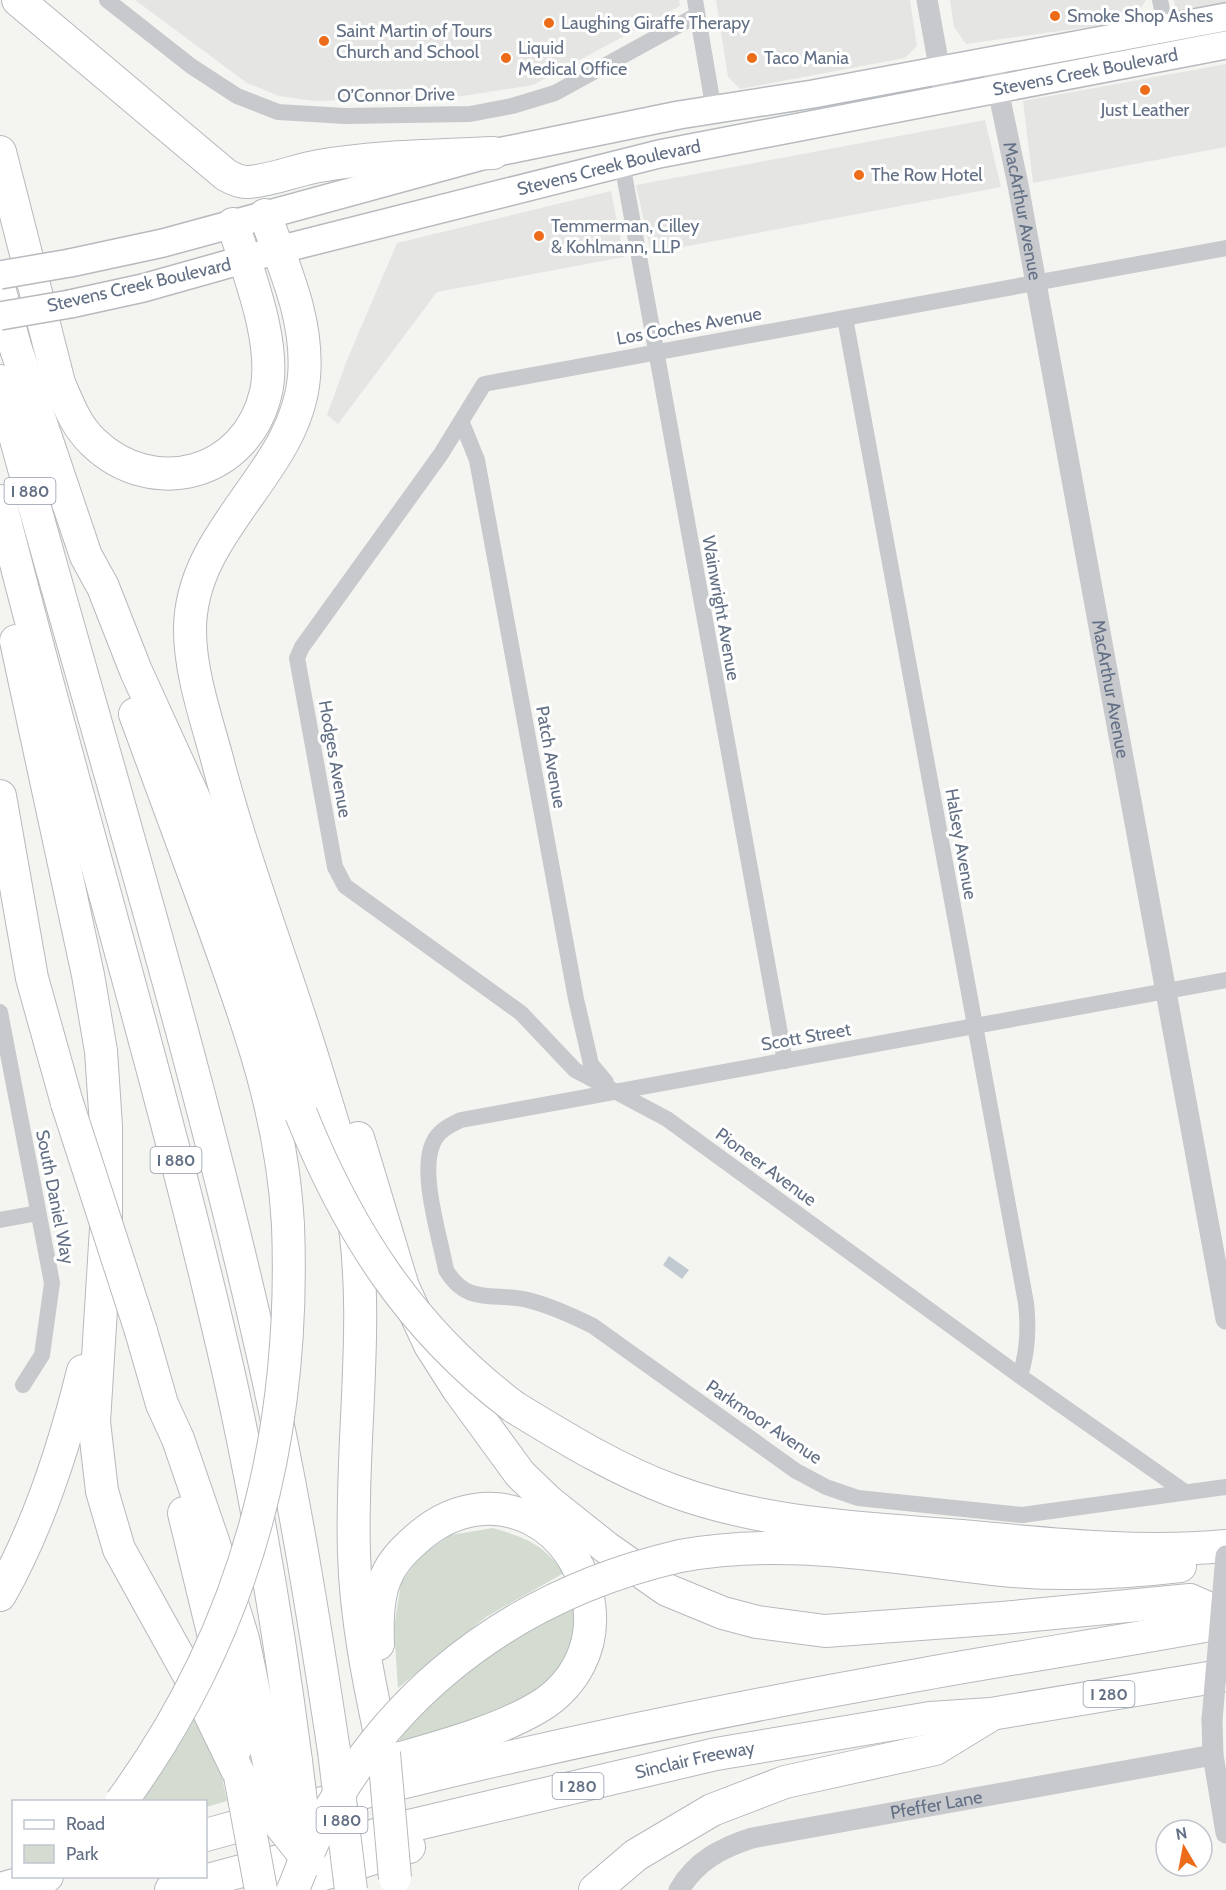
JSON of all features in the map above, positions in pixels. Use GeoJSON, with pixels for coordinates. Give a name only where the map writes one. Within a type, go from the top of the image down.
{"type":"FeatureCollection","features":[{"type":"Feature","properties":{"kind":"highway"},"geometry":{"type":"LineString","coordinates":[[18,0],[236,181],[277,177],[319,166],[399,157],[493,153]]}},
{"type":"Feature","properties":{"kind":"highway"},"geometry":{"type":"LineString","coordinates":[[0,152],[59,383],[78,424],[91,441],[127,466],[157,474],[190,471],[212,463],[232,451],[247,436],[260,412],[269,364],[266,338],[234,224]]}},
{"type":"Feature","properties":{"kind":"highway"},"geometry":{"type":"LineString","coordinates":[[265,215],[289,276],[304,342],[301,400],[278,452],[220,534],[197,588],[190,630],[206,717],[227,798],[307,1039],[344,1162],[351,1199],[358,1243],[360,1300],[354,1557],[365,1660],[384,1753]]}},
{"type":"Feature","properties":{"kind":"highway"},"geometry":{"type":"LineString","coordinates":[[0,291],[15,346],[86,556],[103,587],[136,671],[215,844],[301,1114],[339,1202],[366,1248],[398,1294],[465,1367],[514,1407],[590,1453],[652,1482],[724,1506],[787,1520],[1116,1548],[1187,1549],[1226,1546]]}},
{"type":"Feature","properties":{"kind":"highway","name":"I 880"},"geometry":{"type":"LineString","coordinates":[[0,381],[224,1193],[264,1360],[305,1564],[334,1750],[351,1890]]}},
{"type":"Feature","properties":{"kind":"highway","name":"I 880"},"geometry":{"type":"LineString","coordinates":[[0,501],[186,1198],[228,1370],[271,1594],[283,1764],[310,1875]]}},
{"type":"Feature","properties":{"kind":"highway"},"geometry":{"type":"LineString","coordinates":[[86,556],[90,590],[259,1060],[276,1119],[288,1212],[290,1294],[287,1358],[276,1443],[256,1524],[232,1598],[207,1658],[170,1727],[122,1800]]}},
{"type":"Feature","properties":{"kind":"highway"},"geometry":{"type":"LineString","coordinates":[[17,568],[7,604],[88,975],[100,1042],[105,1091],[107,1176],[101,1293],[102,1322],[94,1422],[97,1459],[109,1520],[119,1549],[134,1580],[206,1706],[240,1776]]}},
{"type":"Feature","properties":{"kind":"highway"},"geometry":{"type":"LineString","coordinates":[[206,717],[244,811],[326,1030],[403,1287],[430,1345],[458,1389],[520,1474],[548,1501],[607,1548],[668,1590],[723,1613],[788,1628],[861,1630],[1190,1600],[1226,1616]]}},
{"type":"Feature","properties":{"kind":"highway"},"geometry":{"type":"LineString","coordinates":[[0,796],[32,978],[68,1103],[162,1404],[178,1439],[230,1596],[254,1684],[283,1764]]}},
{"type":"Feature","properties":{"kind":"highway"},"geometry":{"type":"LineString","coordinates":[[0,1595],[19,1560],[59,1458],[75,1405],[101,1293]]}},
{"type":"Feature","properties":{"kind":"highway"},"geometry":{"type":"LineString","coordinates":[[162,1404],[166,1445],[225,1682],[261,1890]]}},
{"type":"Feature","properties":{"kind":"highway"},"geometry":{"type":"LineString","coordinates":[[207,1814],[438,1746],[496,1726],[546,1702],[577,1670],[586,1650],[591,1622],[587,1588],[580,1570],[559,1538],[543,1525],[524,1515],[503,1510],[481,1509],[462,1513],[427,1530],[396,1559],[386,1577],[377,1624],[384,1753],[395,1884]]}},
{"type":"Feature","properties":{"kind":"highway"},"geometry":{"type":"LineString","coordinates":[[293,1890],[314,1843],[355,1771],[399,1714],[433,1681],[498,1629],[541,1605],[607,1575],[680,1556],[734,1548],[801,1547],[1003,1570],[1084,1574],[1124,1572],[1226,1559]]}},
{"type":"Feature","properties":{"kind":"highway","name":"I 280"},"geometry":{"type":"LineString","coordinates":[[207,1835],[508,1756],[873,1683],[1226,1622]]}},
{"type":"Feature","properties":{"kind":"highway","name":"Sinclair Freeway"},"geometry":{"type":"LineString","coordinates":[[171,1890],[452,1815],[716,1755],[930,1718],[991,1714],[1226,1675]]}},
{"type":"Feature","properties":{"kind":"highway"},"geometry":{"type":"LineString","coordinates":[[595,1890],[636,1856],[712,1810],[784,1782],[935,1749],[991,1714]]}},
{"type":"Feature","properties":{"kind":"highway"},"geometry":{"type":"LineString","coordinates":[[272,1890],[424,1842],[452,1815]]}},
{"type":"Feature","properties":{"kind":"highway"},"geometry":{"type":"LineString","coordinates":[[0,1890],[40,1878]]}},
{"type":"Feature","properties":{"kind":"highway"},"geometry":{"type":"LineString","coordinates":[[44,1890],[55,1878]]}},
{"type":"Feature","properties":{"kind":"main road","name":"Stevens Creek Boulevard"},"geometry":{"type":"LineString","coordinates":[[0,275],[130,251],[493,153],[679,115],[714,111],[1226,17]]}},
{"type":"Feature","properties":{"kind":"main road","name":"Stevens Creek Boulevard"},"geometry":{"type":"LineString","coordinates":[[0,316],[80,302],[659,154],[1226,45]]}},
{"type":"Feature","properties":{"kind":"main road"},"geometry":{"type":"LineString","coordinates":[[659,154],[687,135],[714,111]]}},
{"type":"Feature","properties":{"kind":"street","name":"O’Connor Drive"},"geometry":{"type":"LineString","coordinates":[[107,0],[191,66],[237,96],[278,112],[345,116],[470,114],[512,106],[555,93],[696,8]]}},
{"type":"Feature","properties":{"kind":"street"},"geometry":{"type":"LineString","coordinates":[[927,0],[945,99]]}},
{"type":"Feature","properties":{"kind":"street"},"geometry":{"type":"LineString","coordinates":[[1160,0],[1166,28]]}},
{"type":"Feature","properties":{"kind":"street"},"geometry":{"type":"LineString","coordinates":[[696,8],[714,111]]}},
{"type":"Feature","properties":{"kind":"street","name":"MacArthur Avenue"},"geometry":{"type":"LineString","coordinates":[[992,61],[1036,283],[1226,1319]]}},
{"type":"Feature","properties":{"kind":"street","name":"Wainwright Avenue"},"geometry":{"type":"LineString","coordinates":[[622,163],[785,1061]]}},
{"type":"Feature","properties":{"kind":"street","name":"Los Coches Avenue"},"geometry":{"type":"LineString","coordinates":[[297,658],[302,647],[462,423],[484,384],[1226,248]]}},
{"type":"Feature","properties":{"kind":"street","name":"Halsey Avenue"},"geometry":{"type":"LineString","coordinates":[[845,318],[1030,1330],[1020,1376]]}},
{"type":"Feature","properties":{"kind":"street","name":"Patch Avenue"},"geometry":{"type":"LineString","coordinates":[[462,423],[477,460],[574,988],[591,1064],[614,1092]]}},
{"type":"Feature","properties":{"kind":"street","name":"Hodges Avenue"},"geometry":{"type":"LineString","coordinates":[[297,658],[334,867]]}},
{"type":"Feature","properties":{"kind":"street","name":"Pioneer Avenue"},"geometry":{"type":"LineString","coordinates":[[334,867],[345,886],[521,1013],[574,1070],[667,1119],[1020,1376],[1185,1492]]}},
{"type":"Feature","properties":{"kind":"street","name":"Scott Street"},"geometry":{"type":"LineString","coordinates":[[429,1174],[428,1157],[434,1141],[445,1127],[461,1120],[1226,980]]}},
{"type":"Feature","properties":{"kind":"street","name":"South Daniel Way"},"geometry":{"type":"LineString","coordinates":[[0,1012],[52,1283],[42,1355],[23,1385]]}},
{"type":"Feature","properties":{"kind":"street","name":"Parkmoor Avenue"},"geometry":{"type":"LineString","coordinates":[[429,1174],[446,1270],[453,1282],[464,1291],[478,1296],[535,1302],[556,1308],[592,1326],[796,1471],[826,1488],[858,1497],[1022,1515],[1226,1487]]}},
{"type":"Feature","properties":{"kind":"street"},"geometry":{"type":"LineString","coordinates":[[0,1220],[38,1213]]}},
{"type":"Feature","properties":{"kind":"street"},"geometry":{"type":"LineString","coordinates":[[1226,1559],[1212,1720],[1213,1755],[1226,1833]]}},
{"type":"Feature","properties":{"kind":"street","name":"Pfeffer Lane"},"geometry":{"type":"LineString","coordinates":[[679,1890],[700,1863],[716,1852],[752,1838],[1213,1755]]}},
{"type":"Feature","properties":{"kind":"shaded area","name":"Saint Martin of Tours Church and School"},"geometry":{"type":"Polygon","coordinates":[[[135,0],[679,0],[680,6],[533,85],[463,96],[314,101],[279,96],[247,83],[135,0]]]}},
{"type":"Feature","properties":{"kind":"shaded area"},"geometry":{"type":"Polygon","coordinates":[[[716,0],[910,0],[917,46],[905,58],[740,89],[728,77],[716,0]]]}},
{"type":"Feature","properties":{"kind":"shaded area"},"geometry":{"type":"Polygon","coordinates":[[[950,0],[1146,0],[1132,21],[966,44],[954,27],[950,0]]]}},
{"type":"Feature","properties":{"kind":"shaded area"},"geometry":{"type":"Polygon","coordinates":[[[1174,0],[1226,0],[1226,3],[1176,13],[1174,0]]]}},
{"type":"Feature","properties":{"kind":"shaded area"},"geometry":{"type":"Polygon","coordinates":[[[1226,64],[1226,147],[1033,183],[1023,101],[1226,64]]]}},
{"type":"Feature","properties":{"kind":"shaded area"},"geometry":{"type":"Polygon","coordinates":[[[985,120],[1001,187],[651,253],[636,185],[985,120]]]}},
{"type":"Feature","properties":{"kind":"shaded area"},"geometry":{"type":"Polygon","coordinates":[[[611,191],[624,257],[437,292],[338,424],[327,415],[347,360],[397,243],[611,191]]]}},
{"type":"Feature","properties":{"kind":"shaded area"},"geometry":{"type":"Polygon","coordinates":[[[669,1256],[689,1270],[682,1279],[663,1265],[669,1256]]]}},
{"type":"Feature","properties":{"kind":"green space"},"geometry":{"type":"Polygon","coordinates":[[[493,1528],[516,1535],[541,1548],[564,1573],[486,1617],[398,1688],[394,1628],[401,1583],[421,1555],[451,1535],[493,1528]]]}},
{"type":"Feature","properties":{"kind":"green space"},"geometry":{"type":"Polygon","coordinates":[[[576,1605],[576,1623],[571,1648],[556,1676],[489,1716],[401,1753],[400,1736],[440,1694],[488,1654],[576,1605]]]}},
{"type":"Feature","properties":{"kind":"green space"},"geometry":{"type":"Polygon","coordinates":[[[196,1711],[218,1758],[227,1801],[207,1807],[207,1800],[137,1800],[196,1711]]]}},
{"type":"Feature","properties":{"kind":"place","name":"Smoke Shop Ashes"},"geometry":{"type":"Point","coordinates":[1055,16]}},
{"type":"Feature","properties":{"kind":"place","name":"Laughing Giraffe Therapy"},"geometry":{"type":"Point","coordinates":[549,23]}},
{"type":"Feature","properties":{"kind":"place","name":"Saint Martin of Tours Church and School"},"geometry":{"type":"Point","coordinates":[324,41]}},
{"type":"Feature","properties":{"kind":"place","name":"Liquid Medical Office"},"geometry":{"type":"Point","coordinates":[506,58]}},
{"type":"Feature","properties":{"kind":"place","name":"Taco Mania"},"geometry":{"type":"Point","coordinates":[752,58]}},
{"type":"Feature","properties":{"kind":"place","name":"Just Leather"},"geometry":{"type":"Point","coordinates":[1145,90]}},
{"type":"Feature","properties":{"kind":"place","name":"The Row Hotel"},"geometry":{"type":"Point","coordinates":[859,175]}},
{"type":"Feature","properties":{"kind":"place","name":"Temmerman, Cilley & Kohlmann, LLP"},"geometry":{"type":"Point","coordinates":[539,236]}}]}
